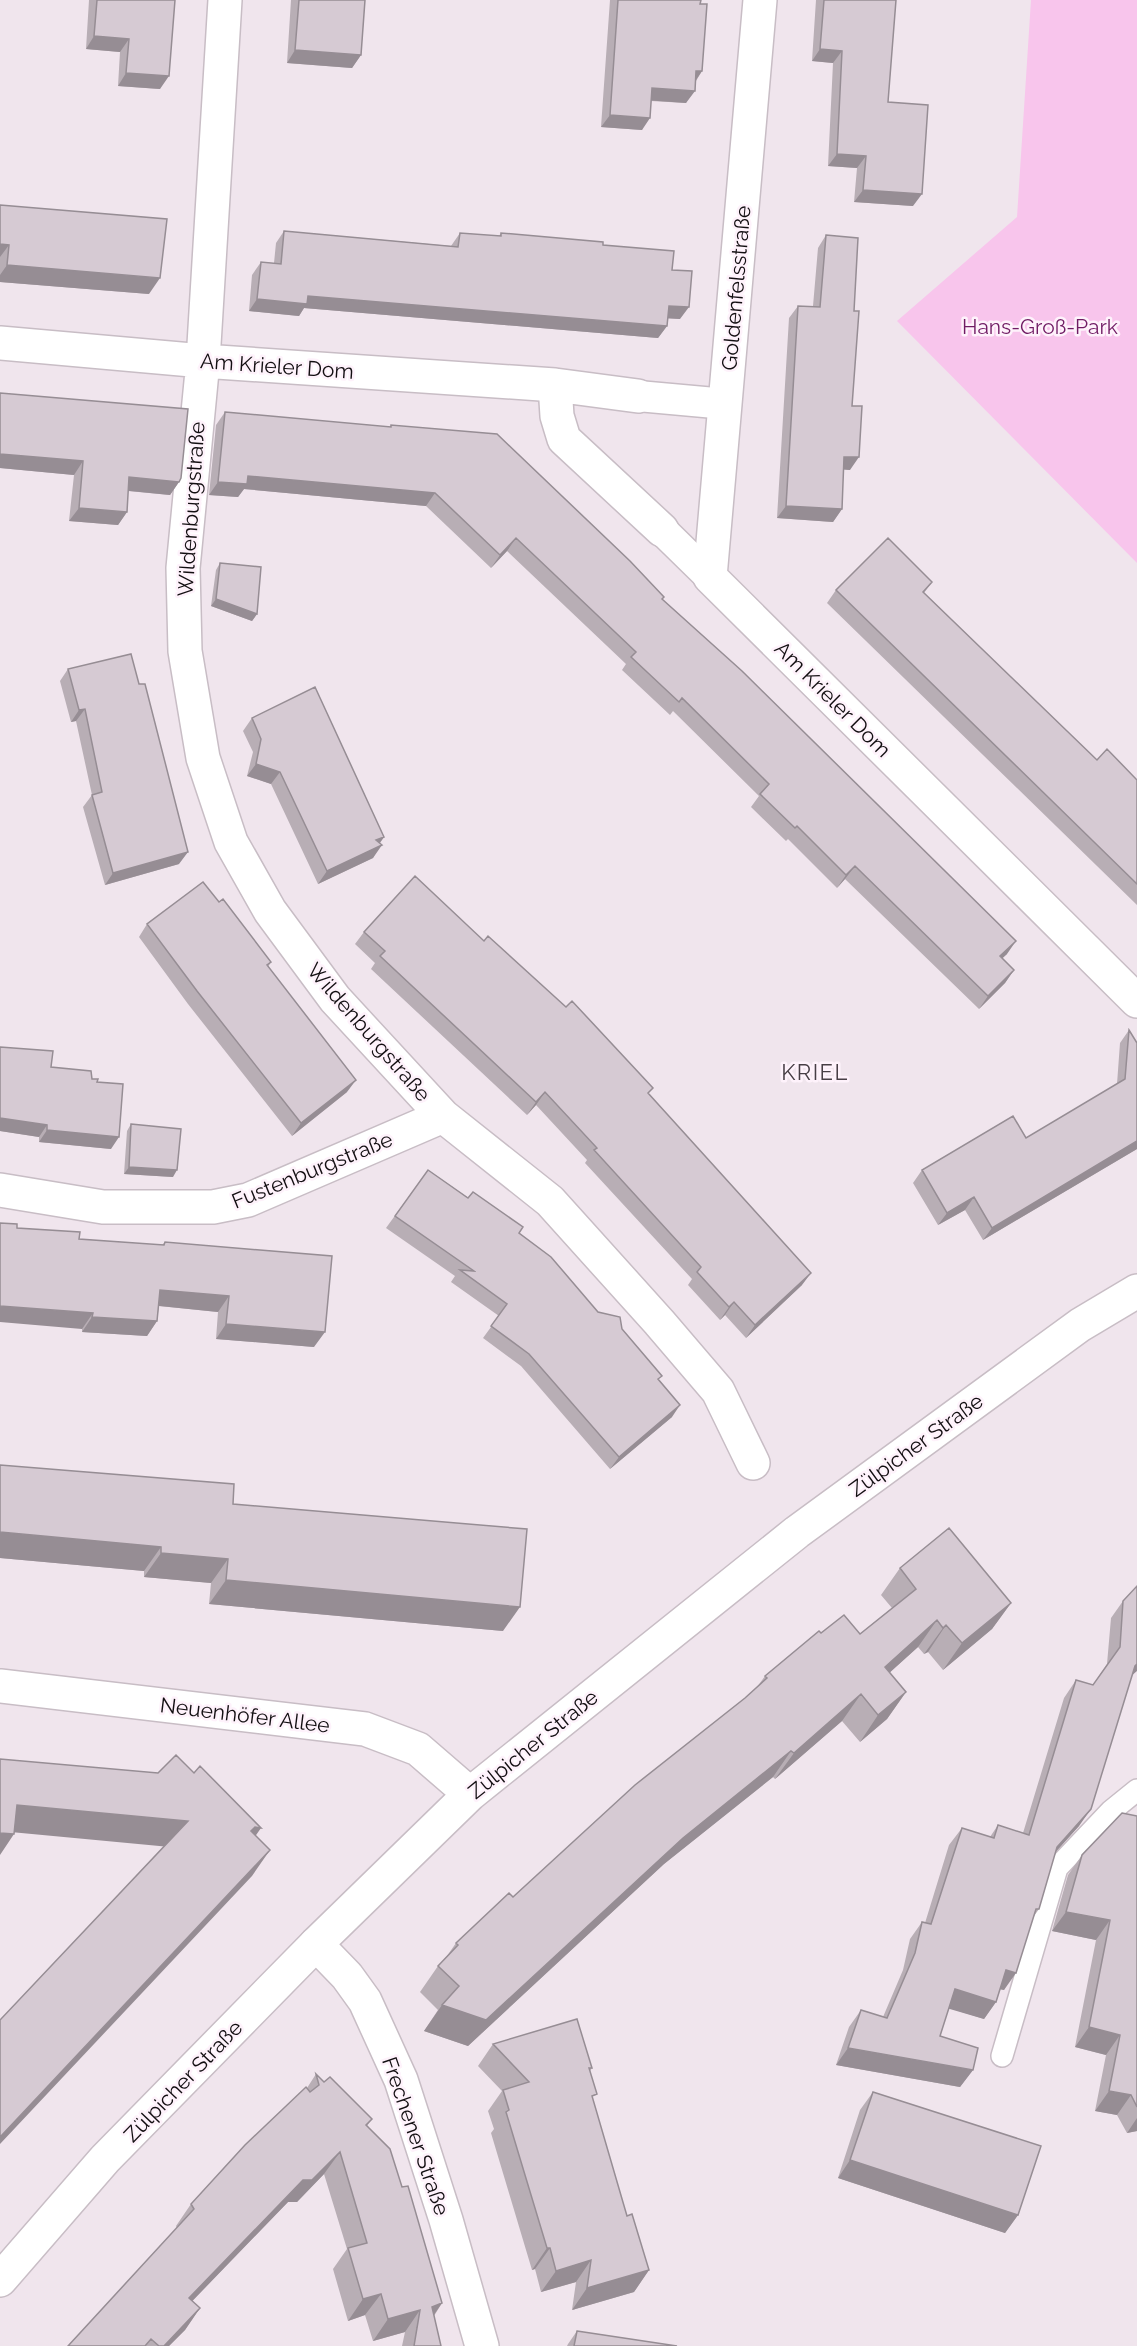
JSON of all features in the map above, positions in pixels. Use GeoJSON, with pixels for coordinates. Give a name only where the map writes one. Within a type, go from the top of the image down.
{"type":"FeatureCollection","features":[{"type":"Feature","properties":{"kind":"street","name":"Wildenburgstraße"},"geometry":{"type":"LineString","coordinates":[[225,0],[203,361],[183,568],[186,651],[207,768],[231,842],[270,911],[335,999],[443,1116],[550,1201],[718,1391],[753,1463]]}},
{"type":"Feature","properties":{"kind":"street","name":"Goldenfelsstraße"},"geometry":{"type":"LineString","coordinates":[[710,577],[760,0]]}},
{"type":"Feature","properties":{"kind":"street","name":"Am Krieler Dom"},"geometry":{"type":"LineString","coordinates":[[0,343],[203,361],[555,385],[726,404]]}},
{"type":"Feature","properties":{"kind":"street","name":"Am Krieler Dom"},"geometry":{"type":"LineString","coordinates":[[555,385],[556,416],[564,439],[710,577],[1137,1001]]}},
{"type":"Feature","properties":{"kind":"street","name":"Fustenburgstraße"},"geometry":{"type":"LineString","coordinates":[[0,1190],[103,1207],[213,1207],[248,1200],[443,1116]]}},
{"type":"Feature","properties":{"kind":"street","name":"Zülpicher Straße"},"geometry":{"type":"LineString","coordinates":[[0,2280],[105,2159],[316,1944],[470,1794],[797,1532],[1080,1325],[1137,1290]]}},
{"type":"Feature","properties":{"kind":"street","name":"Neuenhöfer Allee"},"geometry":{"type":"LineString","coordinates":[[0,1686],[365,1729],[418,1749],[470,1794]]}},
{"type":"Feature","properties":{"kind":"street","name":"Frechener Straße"},"geometry":{"type":"LineString","coordinates":[[316,1944],[347,1976],[365,2001],[401,2080],[446,2220],[482,2346]]}},
{"type":"Feature","properties":{"kind":"lane"},"geometry":{"type":"LineString","coordinates":[[1002,2056],[1057,1868],[1111,1811],[1137,1790]]}},
{"type":"Feature","properties":{"kind":"green space","name":"Hans-Groß-Park"},"geometry":{"type":"Polygon","coordinates":[[[1031,0],[1137,0],[1137,563],[897,321],[1017,217],[1031,0]]]}},
{"type":"Feature","properties":{"kind":"building"},"geometry":{"type":"Polygon","coordinates":[[[97,0],[175,0],[169,76],[126,73],[129,39],[94,36],[97,0]]]}},
{"type":"Feature","properties":{"kind":"building"},"geometry":{"type":"Polygon","coordinates":[[[299,0],[365,0],[361,55],[295,50],[299,0]]]}},
{"type":"Feature","properties":{"kind":"building"},"geometry":{"type":"Polygon","coordinates":[[[618,0],[701,0],[700,4],[707,4],[702,71],[696,71],[695,91],[652,88],[650,118],[610,115],[618,0]]]}},
{"type":"Feature","properties":{"kind":"building"},"geometry":{"type":"Polygon","coordinates":[[[824,0],[896,0],[888,102],[928,105],[922,194],[863,190],[866,156],[837,154],[842,51],[820,49],[824,0]]]}},
{"type":"Feature","properties":{"kind":"building"},"geometry":{"type":"Polygon","coordinates":[[[0,205],[167,219],[160,278],[7,265],[9,245],[0,244],[0,205]]]}},
{"type":"Feature","properties":{"kind":"building"},"geometry":{"type":"Polygon","coordinates":[[[284,231],[458,247],[460,233],[501,236],[501,233],[674,251],[672,270],[692,271],[689,307],[669,306],[667,326],[308,296],[307,304],[257,299],[261,262],[281,264],[284,231]]]}},
{"type":"Feature","properties":{"kind":"building"},"geometry":{"type":"Polygon","coordinates":[[[826,235],[858,238],[854,311],[859,311],[852,406],[862,406],[859,457],[844,457],[842,509],[786,506],[798,306],[820,307],[826,235]]]}},
{"type":"Feature","properties":{"kind":"building"},"geometry":{"type":"Polygon","coordinates":[[[0,393],[188,409],[181,478],[179,482],[129,477],[127,512],[79,508],[83,461],[0,454],[0,393]]]}},
{"type":"Feature","properties":{"kind":"building"},"geometry":{"type":"Polygon","coordinates":[[[225,412],[497,434],[630,561],[664,597],[662,599],[742,671],[1016,941],[1000,956],[1014,970],[988,996],[855,866],[846,875],[797,826],[795,828],[760,794],[769,784],[682,698],[679,702],[631,657],[636,652],[516,538],[500,555],[435,493],[248,476],[247,484],[218,482],[225,412]]]}},
{"type":"Feature","properties":{"kind":"building"},"geometry":{"type":"Polygon","coordinates":[[[888,538],[932,582],[923,592],[1097,760],[1107,749],[1137,780],[1137,884],[836,590],[888,538]]]}},
{"type":"Feature","properties":{"kind":"building"},"geometry":{"type":"Polygon","coordinates":[[[220,563],[261,567],[257,614],[216,599],[220,563]]]}},
{"type":"Feature","properties":{"kind":"building"},"geometry":{"type":"Polygon","coordinates":[[[131,654],[139,684],[145,684],[188,852],[113,873],[92,795],[102,792],[85,709],[79,710],[68,669],[131,654]]]}},
{"type":"Feature","properties":{"kind":"building"},"geometry":{"type":"Polygon","coordinates":[[[315,687],[384,837],[376,840],[382,845],[327,871],[280,772],[256,764],[261,739],[252,718],[315,687]]]}},
{"type":"Feature","properties":{"kind":"building"},"geometry":{"type":"Polygon","coordinates":[[[415,876],[484,941],[488,936],[566,1007],[572,1001],[653,1088],[648,1093],[811,1273],[755,1325],[734,1302],[729,1307],[697,1272],[701,1267],[594,1150],[597,1148],[545,1092],[536,1102],[380,956],[385,951],[364,932],[415,876]]]}},
{"type":"Feature","properties":{"kind":"building"},"geometry":{"type":"Polygon","coordinates":[[[203,882],[219,902],[223,899],[271,962],[267,965],[356,1080],[301,1123],[147,924],[203,882]]]}},
{"type":"Feature","properties":{"kind":"building"},"geometry":{"type":"Polygon","coordinates":[[[1129,1030],[1137,1043],[1137,1141],[992,1228],[974,1197],[947,1213],[922,1170],[1013,1116],[1026,1138],[1125,1079],[1129,1030]]]}},
{"type":"Feature","properties":{"kind":"building"},"geometry":{"type":"Polygon","coordinates":[[[0,1047],[53,1051],[51,1067],[91,1071],[92,1079],[98,1079],[97,1082],[123,1084],[119,1137],[47,1130],[47,1125],[0,1118],[0,1047]]]}},
{"type":"Feature","properties":{"kind":"building"},"geometry":{"type":"Polygon","coordinates":[[[131,1124],[181,1129],[177,1170],[129,1167],[131,1124]]]}},
{"type":"Feature","properties":{"kind":"building"},"geometry":{"type":"Polygon","coordinates":[[[428,1170],[468,1198],[473,1192],[523,1227],[519,1233],[551,1257],[598,1312],[620,1317],[622,1329],[662,1376],[658,1379],[680,1405],[619,1457],[529,1354],[491,1326],[507,1304],[460,1270],[474,1271],[395,1216],[428,1170]]]}},
{"type":"Feature","properties":{"kind":"building"},"geometry":{"type":"Polygon","coordinates":[[[0,1223],[17,1224],[17,1228],[80,1232],[79,1239],[164,1245],[165,1242],[332,1256],[325,1332],[226,1324],[229,1296],[160,1290],[157,1321],[92,1317],[93,1313],[0,1306],[0,1223]]]}},
{"type":"Feature","properties":{"kind":"building"},"geometry":{"type":"Polygon","coordinates":[[[0,1465],[234,1484],[233,1504],[527,1529],[520,1607],[226,1580],[228,1559],[161,1553],[161,1547],[0,1532],[0,1465]]]}},
{"type":"Feature","properties":{"kind":"building"},"geometry":{"type":"Polygon","coordinates":[[[949,1528],[1011,1603],[962,1643],[946,1625],[943,1628],[937,1620],[885,1667],[906,1692],[878,1715],[861,1694],[794,1753],[791,1751],[683,1838],[486,2020],[442,2005],[459,1986],[438,1966],[458,1945],[456,1943],[509,1893],[513,1897],[635,1785],[745,1698],[767,1678],[765,1676],[819,1631],[821,1633],[844,1615],[860,1634],[916,1589],[900,1568],[949,1528]]]}},
{"type":"Feature","properties":{"kind":"building"},"geometry":{"type":"Polygon","coordinates":[[[1137,1586],[1137,1664],[1091,1809],[1057,1847],[1039,1909],[1036,1909],[1016,1973],[1006,1970],[996,2002],[955,1989],[940,2036],[978,2048],[973,2070],[848,2048],[861,2010],[887,2018],[915,1953],[922,1922],[931,1924],[962,1828],[994,1838],[998,1825],[1029,1835],[1076,1680],[1093,1685],[1120,1647],[1123,1601],[1137,1586]]]}},
{"type":"Feature","properties":{"kind":"building"},"geometry":{"type":"Polygon","coordinates":[[[176,1755],[194,1773],[200,1766],[261,1828],[255,1827],[251,1831],[270,1850],[0,2137],[0,2020],[188,1821],[17,1805],[14,1834],[0,1833],[0,1759],[158,1773],[176,1755]]]}},
{"type":"Feature","properties":{"kind":"building"},"geometry":{"type":"Polygon","coordinates":[[[1122,1813],[1137,1816],[1137,2107],[1131,2095],[1109,2091],[1120,2035],[1089,2027],[1110,1920],[1066,1912],[1082,1855],[1122,1813]]]}},
{"type":"Feature","properties":{"kind":"building"},"geometry":{"type":"Polygon","coordinates":[[[577,2019],[592,2068],[589,2068],[597,2094],[592,2096],[627,2216],[632,2214],[649,2270],[587,2288],[591,2260],[556,2271],[550,2248],[547,2248],[506,2112],[509,2110],[503,2090],[529,2082],[493,2044],[577,2019]]]}},
{"type":"Feature","properties":{"kind":"building"},"geometry":{"type":"Polygon","coordinates":[[[316,2074],[324,2082],[330,2077],[372,2119],[366,2125],[390,2149],[402,2187],[408,2186],[442,2303],[432,2307],[441,2346],[414,2346],[420,2310],[388,2319],[381,2294],[363,2299],[348,2248],[367,2243],[340,2152],[312,2180],[303,2180],[189,2298],[200,2308],[164,2346],[159,2346],[151,2339],[145,2346],[68,2346],[194,2209],[191,2204],[245,2145],[306,2087],[310,2092],[319,2085],[316,2074]]]}},
{"type":"Feature","properties":{"kind":"building"},"geometry":{"type":"Polygon","coordinates":[[[873,2092],[1041,2146],[1018,2215],[850,2160],[873,2092]]]}},
{"type":"Feature","properties":{"kind":"building"},"geometry":{"type":"Polygon","coordinates":[[[577,2331],[677,2346],[574,2346],[577,2331]]]}},
{"type":"Feature","properties":{"kind":"district","name":"KRIEL"},"geometry":{"type":"Point","coordinates":[815,1072]}}]}
